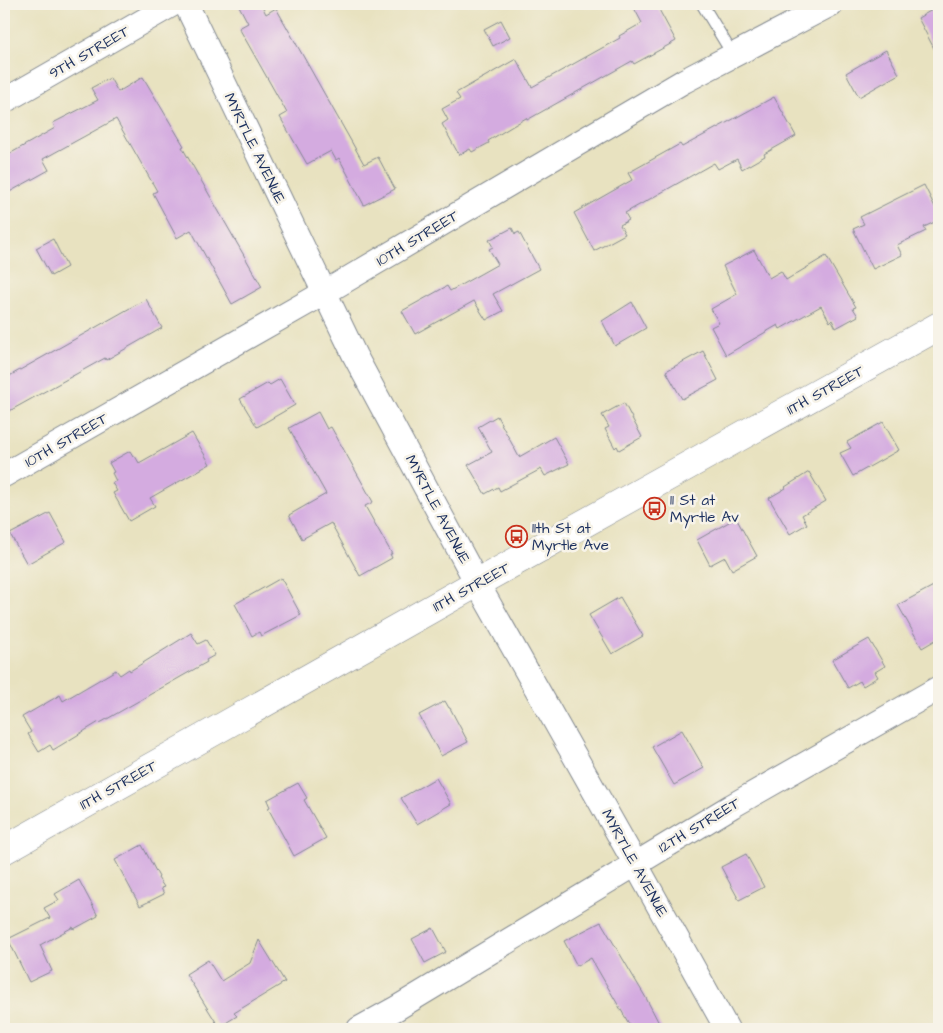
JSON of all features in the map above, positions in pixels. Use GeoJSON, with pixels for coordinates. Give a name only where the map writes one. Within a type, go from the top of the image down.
{"type":"FeatureCollection","features":[{"type":"Feature","properties":{"kind":"main road","name":"11TH STREET"},"geometry":{"type":"LineString","coordinates":[[4,850],[477,583],[939,326]]}},
{"type":"Feature","properties":{"kind":"street","name":"9TH STREET"},"geometry":{"type":"LineString","coordinates":[[4,101],[174,4]]}},
{"type":"Feature","properties":{"kind":"street","name":"MYRTLE AVENUE"},"geometry":{"type":"LineString","coordinates":[[186,4],[355,356],[477,583],[727,1029]]}},
{"type":"Feature","properties":{"kind":"street","name":"10TH STREET"},"geometry":{"type":"LineString","coordinates":[[4,475],[324,293],[733,54],[831,4]]}},
{"type":"Feature","properties":{"kind":"street","name":"12TH STREET"},"geometry":{"type":"LineString","coordinates":[[359,1029],[397,1008],[635,863],[939,688]]}},
{"type":"Feature","properties":{"kind":"lane"},"geometry":{"type":"LineString","coordinates":[[702,4],[733,54]]}},
{"type":"Feature","properties":{"kind":"building"},"geometry":{"type":"Polygon","coordinates":[[[238,4],[261,4],[266,14],[276,8],[364,164],[378,157],[395,189],[364,205],[339,158],[336,160],[331,151],[307,164],[280,117],[287,113],[239,28],[248,23],[238,4]]]}},
{"type":"Feature","properties":{"kind":"building"},"geometry":{"type":"Polygon","coordinates":[[[632,4],[656,4],[676,41],[634,64],[632,61],[527,120],[526,118],[472,152],[470,149],[459,155],[442,124],[448,120],[442,109],[460,99],[456,93],[516,59],[532,87],[620,38],[619,36],[642,23],[632,4]]]}},
{"type":"Feature","properties":{"kind":"building"},"geometry":{"type":"Polygon","coordinates":[[[939,6],[939,58],[918,18],[939,6]]]}},
{"type":"Feature","properties":{"kind":"building"},"geometry":{"type":"Polygon","coordinates":[[[501,20],[510,37],[493,46],[484,29],[501,20]]]}},
{"type":"Feature","properties":{"kind":"building"},"geometry":{"type":"Polygon","coordinates":[[[886,50],[899,74],[859,97],[846,73],[886,50]]]}},
{"type":"Feature","properties":{"kind":"building"},"geometry":{"type":"Polygon","coordinates":[[[143,77],[184,146],[182,147],[262,287],[232,304],[191,230],[177,238],[153,193],[157,191],[116,119],[43,159],[49,170],[4,195],[4,157],[55,128],[53,123],[98,100],[91,88],[110,78],[118,92],[143,77]]]}},
{"type":"Feature","properties":{"kind":"building"},"geometry":{"type":"Polygon","coordinates":[[[774,97],[796,136],[742,169],[737,159],[718,169],[714,163],[625,213],[629,220],[620,225],[625,234],[594,251],[574,213],[632,180],[628,173],[680,144],[682,147],[774,97]]]}},
{"type":"Feature","properties":{"kind":"building"},"geometry":{"type":"Polygon","coordinates":[[[924,185],[939,215],[939,220],[924,227],[926,231],[897,245],[902,255],[873,269],[853,229],[864,224],[860,217],[924,185]]]}},
{"type":"Feature","properties":{"kind":"building"},"geometry":{"type":"Polygon","coordinates":[[[512,228],[515,234],[519,232],[539,269],[493,294],[503,311],[486,320],[474,301],[415,334],[402,311],[447,286],[450,291],[498,264],[489,249],[493,247],[489,240],[512,228]]]}},
{"type":"Feature","properties":{"kind":"building"},"geometry":{"type":"Polygon","coordinates":[[[53,239],[67,267],[51,276],[36,248],[53,239]]]}},
{"type":"Feature","properties":{"kind":"building"},"geometry":{"type":"Polygon","coordinates":[[[754,250],[769,278],[781,271],[786,280],[826,256],[856,307],[853,308],[858,316],[836,328],[832,320],[830,322],[821,306],[780,329],[778,325],[726,355],[711,327],[719,323],[711,309],[737,294],[723,266],[754,250]]]}},
{"type":"Feature","properties":{"kind":"building"},"geometry":{"type":"Polygon","coordinates":[[[146,299],[162,328],[4,414],[4,379],[146,299]]]}},
{"type":"Feature","properties":{"kind":"building"},"geometry":{"type":"Polygon","coordinates":[[[632,302],[646,328],[615,346],[602,321],[632,302]]]}},
{"type":"Feature","properties":{"kind":"building"},"geometry":{"type":"Polygon","coordinates":[[[703,351],[718,380],[682,399],[666,371],[703,351]]]}},
{"type":"Feature","properties":{"kind":"building"},"geometry":{"type":"Polygon","coordinates":[[[280,379],[295,405],[257,427],[240,399],[268,383],[270,385],[280,379]]]}},
{"type":"Feature","properties":{"kind":"building"},"geometry":{"type":"Polygon","coordinates":[[[624,403],[642,437],[619,450],[617,446],[615,448],[605,429],[609,427],[602,415],[624,403]]]}},
{"type":"Feature","properties":{"kind":"building"},"geometry":{"type":"Polygon","coordinates":[[[318,412],[327,429],[331,427],[373,502],[365,506],[392,554],[390,554],[392,558],[360,576],[331,523],[302,539],[289,515],[326,494],[289,428],[318,412]]]}},
{"type":"Feature","properties":{"kind":"building"},"geometry":{"type":"Polygon","coordinates":[[[497,416],[519,457],[554,437],[569,464],[545,476],[541,469],[500,491],[498,487],[485,494],[468,465],[492,452],[478,427],[497,416]]]}},
{"type":"Feature","properties":{"kind":"building"},"geometry":{"type":"Polygon","coordinates":[[[883,422],[899,450],[853,476],[840,453],[851,448],[847,442],[883,422]]]}},
{"type":"Feature","properties":{"kind":"building"},"geometry":{"type":"Polygon","coordinates":[[[192,433],[210,464],[150,498],[155,506],[129,521],[113,493],[117,491],[112,483],[116,481],[109,463],[130,451],[139,463],[192,433]]]}},
{"type":"Feature","properties":{"kind":"building"},"geometry":{"type":"Polygon","coordinates":[[[809,472],[826,501],[802,515],[807,524],[790,534],[769,498],[809,472]]]}},
{"type":"Feature","properties":{"kind":"building"},"geometry":{"type":"Polygon","coordinates":[[[50,513],[66,542],[27,564],[10,534],[50,513]]]}},
{"type":"Feature","properties":{"kind":"building"},"geometry":{"type":"Polygon","coordinates":[[[736,518],[757,556],[732,570],[725,557],[710,565],[697,540],[736,518]]]}},
{"type":"Feature","properties":{"kind":"building"},"geometry":{"type":"Polygon","coordinates":[[[281,578],[301,615],[261,636],[259,632],[252,636],[235,604],[281,578]]]}},
{"type":"Feature","properties":{"kind":"building"},"geometry":{"type":"Polygon","coordinates":[[[939,583],[939,638],[922,648],[898,605],[939,583]]]}},
{"type":"Feature","properties":{"kind":"building"},"geometry":{"type":"Polygon","coordinates":[[[620,597],[643,636],[612,654],[589,615],[620,597]]]}},
{"type":"Feature","properties":{"kind":"building"},"geometry":{"type":"Polygon","coordinates":[[[191,633],[198,644],[206,640],[215,655],[206,660],[207,662],[53,750],[50,745],[39,752],[28,734],[31,732],[22,717],[60,695],[63,701],[116,670],[120,675],[129,669],[130,671],[191,633]]]}},
{"type":"Feature","properties":{"kind":"building"},"geometry":{"type":"Polygon","coordinates":[[[869,639],[885,666],[875,672],[878,677],[863,686],[860,681],[848,688],[832,660],[869,639]]]}},
{"type":"Feature","properties":{"kind":"building"},"geometry":{"type":"Polygon","coordinates":[[[445,701],[468,742],[441,756],[419,715],[445,701]]]}},
{"type":"Feature","properties":{"kind":"building"},"geometry":{"type":"Polygon","coordinates":[[[682,730],[704,768],[674,785],[652,747],[682,730]]]}},
{"type":"Feature","properties":{"kind":"building"},"geometry":{"type":"Polygon","coordinates":[[[436,778],[451,804],[417,824],[401,798],[436,778]]]}},
{"type":"Feature","properties":{"kind":"building"},"geometry":{"type":"Polygon","coordinates":[[[298,783],[307,798],[304,800],[326,838],[294,856],[268,808],[270,807],[267,800],[298,783]]]}},
{"type":"Feature","properties":{"kind":"building"},"geometry":{"type":"Polygon","coordinates":[[[142,845],[164,887],[161,888],[164,894],[140,906],[115,860],[142,845]]]}},
{"type":"Feature","properties":{"kind":"building"},"geometry":{"type":"Polygon","coordinates":[[[746,854],[764,887],[739,900],[721,867],[746,854]]]}},
{"type":"Feature","properties":{"kind":"building"},"geometry":{"type":"Polygon","coordinates":[[[79,880],[98,916],[40,945],[52,971],[29,982],[8,939],[50,918],[44,908],[59,900],[55,894],[79,880]]]}},
{"type":"Feature","properties":{"kind":"building"},"geometry":{"type":"Polygon","coordinates":[[[601,922],[662,1029],[632,1029],[591,958],[577,966],[564,941],[601,922]]]}},
{"type":"Feature","properties":{"kind":"building"},"geometry":{"type":"Polygon","coordinates":[[[433,928],[446,952],[425,963],[412,939],[433,928]]]}},
{"type":"Feature","properties":{"kind":"building"},"geometry":{"type":"Polygon","coordinates":[[[259,940],[285,982],[234,1013],[237,1016],[219,1027],[186,974],[208,960],[221,981],[250,963],[259,940]]]}},
{"type":"Feature","properties":{"kind":"place","name":"11 St at Myrtle Av"},"geometry":{"type":"Point","coordinates":[654,509]}},
{"type":"Feature","properties":{"kind":"place","name":"11th St at Myrtle Ave"},"geometry":{"type":"Point","coordinates":[516,537]}}]}
